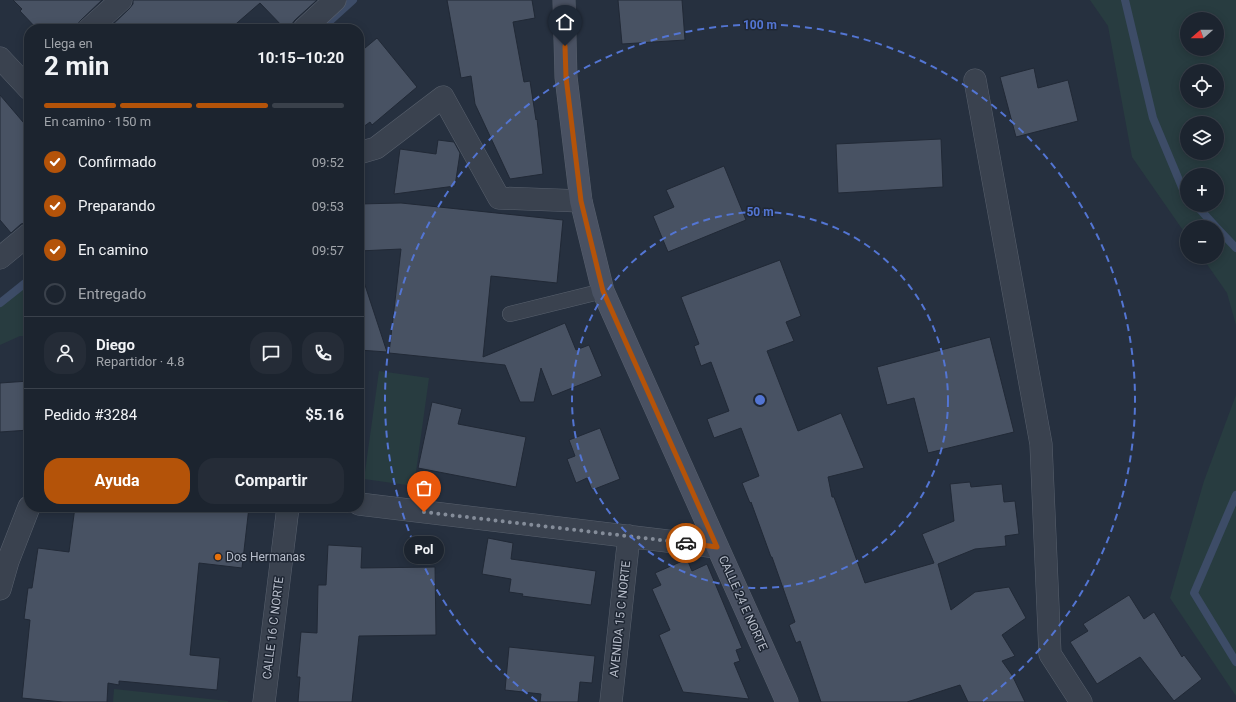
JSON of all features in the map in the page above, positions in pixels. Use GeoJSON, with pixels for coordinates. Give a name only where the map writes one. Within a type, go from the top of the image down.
{"type":"FeatureCollection","features":[{"type":"Feature","properties":{"kind":"main road","name":"CALLE 24 E NORTE"},"geometry":{"type":"LineString","coordinates":[[564,0],[566,77],[581,201],[603,291],[787,702]]}},
{"type":"Feature","properties":{"kind":"street"},"geometry":{"type":"LineString","coordinates":[[95,24],[121,0]]}},
{"type":"Feature","properties":{"kind":"street"},"geometry":{"type":"LineString","coordinates":[[309,24],[335,0]]}},
{"type":"Feature","properties":{"kind":"street"},"geometry":{"type":"LineString","coordinates":[[0,58],[24,83]]}},
{"type":"Feature","properties":{"kind":"street"},"geometry":{"type":"LineString","coordinates":[[975,80],[1041,444],[1050,654],[1081,702]]}},
{"type":"Feature","properties":{"kind":"street"},"geometry":{"type":"LineString","coordinates":[[364,152],[376,148],[443,97],[499,198],[581,201]]}},
{"type":"Feature","properties":{"kind":"street"},"geometry":{"type":"LineString","coordinates":[[0,258],[24,238]]}},
{"type":"Feature","properties":{"kind":"street"},"geometry":{"type":"LineString","coordinates":[[364,505],[717,547]]}},
{"type":"Feature","properties":{"kind":"street"},"geometry":{"type":"LineString","coordinates":[[0,588],[8,560],[27,512]]}},
{"type":"Feature","properties":{"kind":"street","name":"CALLE 16 C NORTE"},"geometry":{"type":"LineString","coordinates":[[264,702],[287,512]]}},
{"type":"Feature","properties":{"kind":"street","name":"AVENIDA 15 C NORTE"},"geometry":{"type":"LineString","coordinates":[[612,702],[629,536]]}},
{"type":"Feature","properties":{"kind":"lane"},"geometry":{"type":"LineString","coordinates":[[510,314],[603,291]]}},
{"type":"Feature","properties":{"kind":"green space"},"geometry":{"type":"Polygon","coordinates":[[[1090,0],[1236,0],[1236,325],[1227,293],[1207,264],[1224,264],[1224,220],[1180,220],[1180,226],[1132,157],[1108,26],[1090,0]]]}},
{"type":"Feature","properties":{"kind":"green space"},"geometry":{"type":"Polygon","coordinates":[[[24,283],[24,336],[20,336],[0,345],[0,300],[24,283]]]}},
{"type":"Feature","properties":{"kind":"green space"},"geometry":{"type":"Polygon","coordinates":[[[379,371],[429,378],[414,486],[364,479],[379,371]]]}},
{"type":"Feature","properties":{"kind":"green space"},"geometry":{"type":"Polygon","coordinates":[[[1236,395],[1236,696],[1170,598],[1204,481],[1236,395]]]}},
{"type":"Feature","properties":{"kind":"green space"},"geometry":{"type":"Polygon","coordinates":[[[114,689],[228,701],[228,702],[113,702],[114,689]]]}},
{"type":"Feature","properties":{"kind":"building"},"geometry":{"type":"Polygon","coordinates":[[[13,0],[102,0],[78,24],[32,24],[20,11],[22,9],[13,0]]]}},
{"type":"Feature","properties":{"kind":"building"},"geometry":{"type":"Polygon","coordinates":[[[133,0],[317,0],[292,24],[280,24],[260,3],[236,24],[113,24],[133,4],[133,0]]]}},
{"type":"Feature","properties":{"kind":"building"},"geometry":{"type":"Polygon","coordinates":[[[447,0],[532,0],[535,18],[513,22],[524,82],[530,81],[536,120],[537,119],[543,174],[510,179],[475,104],[471,76],[461,78],[447,0]]]}},
{"type":"Feature","properties":{"kind":"building"},"geometry":{"type":"Polygon","coordinates":[[[618,0],[682,0],[685,40],[622,44],[618,0]]]}},
{"type":"Feature","properties":{"kind":"building"},"geometry":{"type":"Polygon","coordinates":[[[377,38],[417,87],[372,125],[370,122],[364,126],[364,49],[377,38]]]}},
{"type":"Feature","properties":{"kind":"building"},"geometry":{"type":"Polygon","coordinates":[[[1034,68],[1038,88],[1068,80],[1078,121],[1016,137],[1000,77],[1034,68]]]}},
{"type":"Feature","properties":{"kind":"building"},"geometry":{"type":"Polygon","coordinates":[[[0,95],[24,123],[24,223],[21,224],[11,233],[0,220],[0,95]]]}},
{"type":"Feature","properties":{"kind":"building"},"geometry":{"type":"Polygon","coordinates":[[[941,139],[943,187],[838,193],[836,144],[941,139]]]}},
{"type":"Feature","properties":{"kind":"building"},"geometry":{"type":"Polygon","coordinates":[[[438,140],[454,142],[460,153],[455,186],[394,194],[400,149],[436,154],[438,140]]]}},
{"type":"Feature","properties":{"kind":"building"},"geometry":{"type":"Polygon","coordinates":[[[724,166],[746,220],[668,252],[653,216],[674,207],[666,190],[724,166]]]}},
{"type":"Feature","properties":{"kind":"building"},"geometry":{"type":"Polygon","coordinates":[[[401,203],[563,220],[557,283],[491,276],[483,357],[565,323],[576,350],[589,345],[602,376],[552,396],[541,368],[534,402],[520,402],[505,365],[389,353],[401,249],[364,251],[364,204],[401,203]]]}},
{"type":"Feature","properties":{"kind":"building"},"geometry":{"type":"Polygon","coordinates":[[[780,260],[801,316],[786,322],[794,341],[767,351],[798,431],[841,413],[864,468],[828,477],[832,497],[834,497],[865,583],[934,563],[922,534],[954,521],[950,484],[970,482],[971,487],[1002,484],[1004,502],[1015,501],[1019,534],[1005,536],[1006,546],[975,549],[938,564],[951,610],[975,592],[1009,587],[1026,618],[1002,635],[1015,656],[1002,661],[1012,675],[1025,702],[968,702],[960,685],[907,702],[821,702],[800,641],[796,643],[789,625],[795,622],[772,557],[751,502],[750,503],[742,483],[759,476],[741,428],[714,438],[707,419],[729,411],[711,362],[701,366],[694,346],[699,344],[681,297],[780,260]]]}},
{"type":"Feature","properties":{"kind":"building"},"geometry":{"type":"Polygon","coordinates":[[[364,282],[387,352],[364,350],[364,282]]]}},
{"type":"Feature","properties":{"kind":"building"},"geometry":{"type":"Polygon","coordinates":[[[990,337],[1014,432],[928,453],[914,398],[887,405],[877,367],[990,337]]]}},
{"type":"Feature","properties":{"kind":"building"},"geometry":{"type":"Polygon","coordinates":[[[24,381],[24,430],[0,432],[0,383],[24,381]]]}},
{"type":"Feature","properties":{"kind":"building"},"geometry":{"type":"Polygon","coordinates":[[[432,402],[462,409],[458,424],[526,437],[516,487],[418,468],[432,402]]]}},
{"type":"Feature","properties":{"kind":"building"},"geometry":{"type":"Polygon","coordinates":[[[600,428],[620,479],[592,490],[587,478],[576,483],[567,459],[575,456],[569,440],[600,428]]]}},
{"type":"Feature","properties":{"kind":"building"},"geometry":{"type":"Polygon","coordinates":[[[74,512],[248,512],[242,568],[199,563],[190,655],[220,658],[217,690],[119,681],[119,685],[108,683],[107,702],[63,702],[22,698],[30,620],[24,619],[28,588],[32,588],[38,548],[69,552],[74,512]]]}},
{"type":"Feature","properties":{"kind":"building"},"geometry":{"type":"Polygon","coordinates":[[[488,538],[513,543],[511,559],[596,571],[591,605],[522,596],[523,594],[509,592],[511,579],[482,574],[488,538]]]}},
{"type":"Feature","properties":{"kind":"building"},"geometry":{"type":"Polygon","coordinates":[[[328,545],[362,547],[361,568],[435,567],[436,635],[359,636],[352,702],[298,702],[300,677],[297,677],[301,632],[317,633],[318,585],[326,585],[328,545]]]}},
{"type":"Feature","properties":{"kind":"building"},"geometry":{"type":"Polygon","coordinates":[[[687,559],[692,571],[707,564],[742,648],[736,650],[740,661],[734,663],[749,699],[683,692],[659,635],[670,630],[652,589],[661,585],[655,573],[687,559]]]}},
{"type":"Feature","properties":{"kind":"building"},"geometry":{"type":"Polygon","coordinates":[[[1129,595],[1144,619],[1154,612],[1182,657],[1184,655],[1202,679],[1174,701],[1140,657],[1097,684],[1070,642],[1088,631],[1083,624],[1129,595]]]}},
{"type":"Feature","properties":{"kind":"building"},"geometry":{"type":"Polygon","coordinates":[[[509,647],[595,656],[592,683],[580,682],[578,702],[540,702],[541,694],[505,690],[509,647]]]}},
{"type":"Feature","properties":{"kind":"waterway"},"geometry":{"type":"LineString","coordinates":[[327,24],[353,0]]}},
{"type":"Feature","properties":{"kind":"waterway"},"geometry":{"type":"LineString","coordinates":[[1125,0],[1153,118],[1180,182]]}},
{"type":"Feature","properties":{"kind":"waterway"},"geometry":{"type":"LineString","coordinates":[[1202,212],[1210,220]]}},
{"type":"Feature","properties":{"kind":"waterway"},"geometry":{"type":"LineString","coordinates":[[1224,235],[1236,248]]}},
{"type":"Feature","properties":{"kind":"waterway"},"geometry":{"type":"LineString","coordinates":[[0,303],[24,284]]}},
{"type":"Feature","properties":{"kind":"waterway"},"geometry":{"type":"LineString","coordinates":[[1236,495],[1194,593],[1236,662]]}},
{"type":"Feature","properties":{"kind":"way so far"},"geometry":{"type":"LineString","coordinates":[[424,512],[686,543]]}},
{"type":"Feature","properties":{"kind":"place","name":"Pol"},"geometry":{"type":"Point","coordinates":[424,512]}},
{"type":"Feature","properties":{"kind":"place","name":"Dos Hermanas"},"geometry":{"type":"Point","coordinates":[218,557]}},
{"type":"Feature","properties":{"kind":"route"},"geometry":{"type":"LineString","coordinates":[[565,46],[566,77],[581,201],[603,291],[717,547],[686,543]]}}]}
